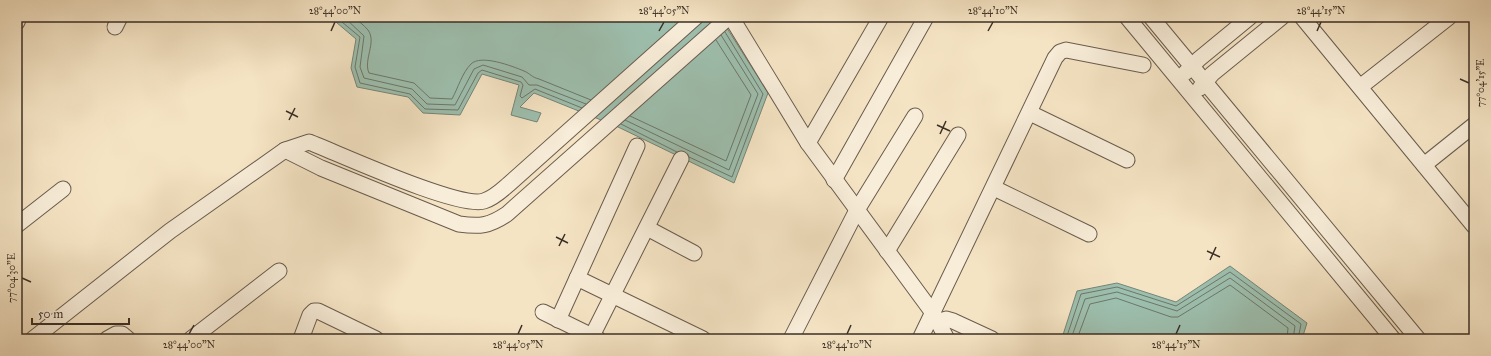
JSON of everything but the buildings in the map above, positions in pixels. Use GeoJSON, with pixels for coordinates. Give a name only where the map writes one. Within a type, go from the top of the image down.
{"type":"FeatureCollection","features":[{"type":"Feature","properties":{"kind":"street"},"geometry":{"type":"LineString","coordinates":[[17,22],[19,17]]}},
{"type":"Feature","properties":{"kind":"street"},"geometry":{"type":"LineString","coordinates":[[33,339],[170,231],[285,150],[309,142],[445,196],[470,203],[484,201],[495,196],[696,17]]}},
{"type":"Feature","properties":{"kind":"street"},"geometry":{"type":"LineString","coordinates":[[285,150],[321,168],[458,224],[478,227],[494,222],[507,214],[730,17],[808,143],[935,317],[948,339]]}},
{"type":"Feature","properties":{"kind":"street"},"geometry":{"type":"LineString","coordinates":[[808,143],[881,17]]}},
{"type":"Feature","properties":{"kind":"street"},"geometry":{"type":"LineString","coordinates":[[834,180],[926,17]]}},
{"type":"Feature","properties":{"kind":"street"},"geometry":{"type":"LineString","coordinates":[[1127,17],[1393,339]]}},
{"type":"Feature","properties":{"kind":"street"},"geometry":{"type":"LineString","coordinates":[[1151,17],[1418,339]]}},
{"type":"Feature","properties":{"kind":"street"},"geometry":{"type":"LineString","coordinates":[[1178,80],[1199,59],[1250,17]]}},
{"type":"Feature","properties":{"kind":"street"},"geometry":{"type":"LineString","coordinates":[[1192,96],[1212,74],[1282,17]]}},
{"type":"Feature","properties":{"kind":"street"},"geometry":{"type":"LineString","coordinates":[[1302,17],[1474,226]]}},
{"type":"Feature","properties":{"kind":"street"},"geometry":{"type":"LineString","coordinates":[[1360,87],[1449,17]]}},
{"type":"Feature","properties":{"kind":"street"},"geometry":{"type":"LineString","coordinates":[[920,339],[935,317],[1055,58],[1060,52],[1066,50],[1143,65]]}},
{"type":"Feature","properties":{"kind":"street"},"geometry":{"type":"LineString","coordinates":[[1030,113],[1127,160]]}},
{"type":"Feature","properties":{"kind":"street"},"geometry":{"type":"LineString","coordinates":[[791,339],[857,210],[915,116]]}},
{"type":"Feature","properties":{"kind":"street"},"geometry":{"type":"LineString","coordinates":[[1424,165],[1474,125]]}},
{"type":"Feature","properties":{"kind":"street"},"geometry":{"type":"LineString","coordinates":[[887,251],[958,135]]}},
{"type":"Feature","properties":{"kind":"street"},"geometry":{"type":"LineString","coordinates":[[558,320],[638,146]]}},
{"type":"Feature","properties":{"kind":"street"},"geometry":{"type":"LineString","coordinates":[[543,312],[595,338],[613,295],[681,159]]}},
{"type":"Feature","properties":{"kind":"street"},"geometry":{"type":"LineString","coordinates":[[994,188],[1089,234]]}},
{"type":"Feature","properties":{"kind":"street"},"geometry":{"type":"LineString","coordinates":[[17,225],[63,189]]}},
{"type":"Feature","properties":{"kind":"street"},"geometry":{"type":"LineString","coordinates":[[647,228],[694,253]]}},
{"type":"Feature","properties":{"kind":"street"},"geometry":{"type":"LineString","coordinates":[[191,339],[279,271]]}},
{"type":"Feature","properties":{"kind":"street"},"geometry":{"type":"LineString","coordinates":[[577,278],[703,339]]}},
{"type":"Feature","properties":{"kind":"street"},"geometry":{"type":"LineString","coordinates":[[300,339],[310,315],[314,311],[318,311],[376,339]]}},
{"type":"Feature","properties":{"kind":"street"},"geometry":{"type":"LineString","coordinates":[[935,317],[953,320],[992,339]]}},
{"type":"Feature","properties":{"kind":"street"},"geometry":{"type":"LineString","coordinates":[[107,339],[116,334],[122,334],[128,339]]}},
{"type":"Feature","properties":{"kind":"water"},"geometry":{"type":"Polygon","coordinates":[[[330,17],[720,17],[768,93],[734,183],[616,126],[534,93],[520,107],[541,113],[537,122],[511,115],[519,85],[482,74],[460,115],[423,113],[408,97],[357,87],[351,68],[356,39],[330,17]]]}},
{"type":"Feature","properties":{"kind":"water"},"geometry":{"type":"Polygon","coordinates":[[[1230,266],[1307,323],[1302,339],[1062,338],[1077,291],[1117,283],[1176,302],[1230,266]]]}}]}
